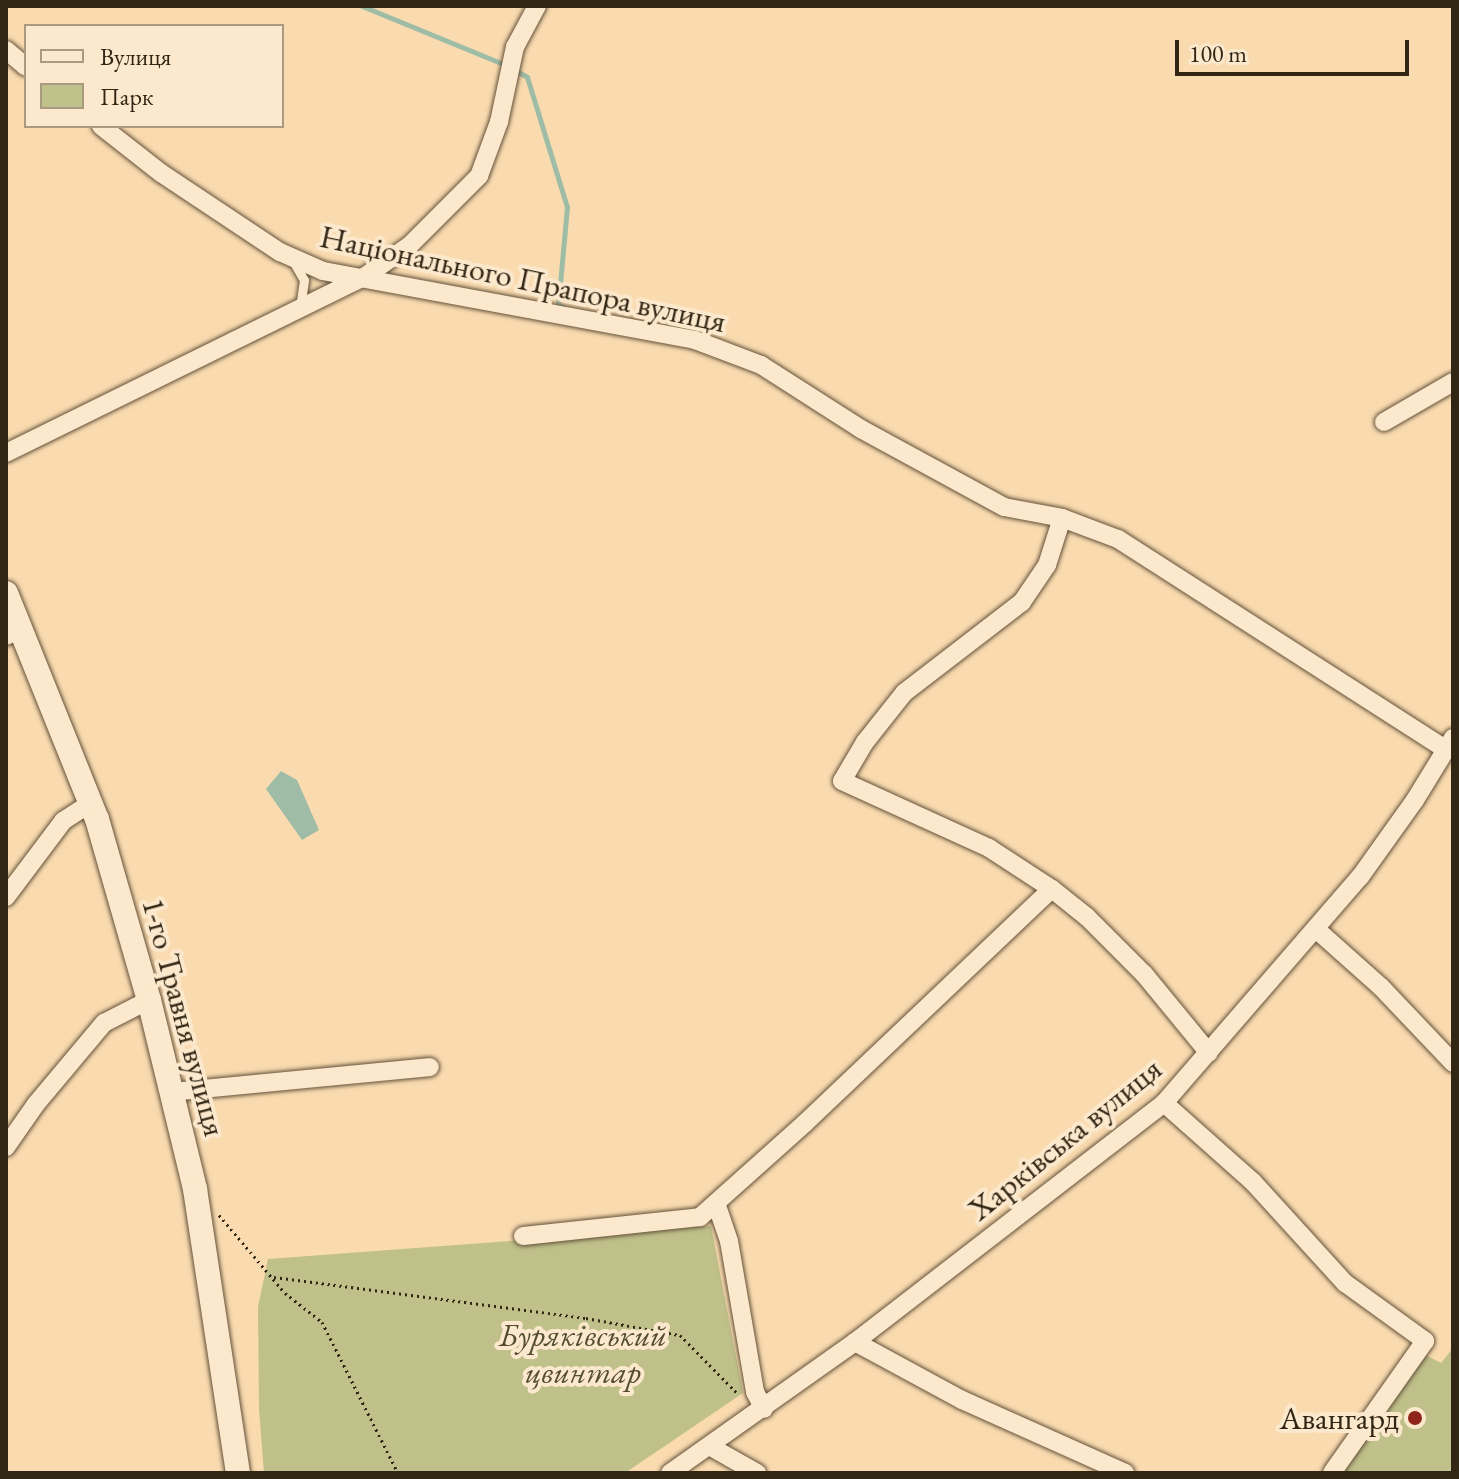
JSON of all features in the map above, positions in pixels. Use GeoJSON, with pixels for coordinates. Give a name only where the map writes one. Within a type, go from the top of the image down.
{"type":"FeatureCollection","features":[{"type":"Feature","properties":{"kind":"street"},"geometry":{"type":"LineString","coordinates":[[6,453],[364,277],[410,245],[479,176],[499,122],[515,47],[537,6]]}},
{"type":"Feature","properties":{"kind":"street"},"geometry":{"type":"LineString","coordinates":[[6,50],[24,65]]}},
{"type":"Feature","properties":{"kind":"street","name":"Національного Прапора вулиця"},"geometry":{"type":"LineString","coordinates":[[104,128],[161,173],[280,252],[323,271],[695,340],[761,365],[861,429],[1004,507],[1062,518],[1118,539],[1449,743]]}},
{"type":"Feature","properties":{"kind":"street"},"geometry":{"type":"LineString","coordinates":[[1384,422],[1453,382]]}},
{"type":"Feature","properties":{"kind":"street"},"geometry":{"type":"LineString","coordinates":[[1062,518],[1047,565],[1022,602],[904,693],[865,742],[842,781],[989,848],[1052,889],[1087,917],[1144,974],[1209,1053]]}},
{"type":"Feature","properties":{"kind":"street","name":"1-го Травня вулиця"},"geometry":{"type":"LineString","coordinates":[[6,593],[13,633],[91,803],[149,1000],[195,1189],[238,1473]]}},
{"type":"Feature","properties":{"kind":"street","name":"Харківська вулиця"},"geometry":{"type":"LineString","coordinates":[[670,1473],[711,1447],[855,1342],[1164,1103],[1317,930],[1415,800],[1449,743]]}},
{"type":"Feature","properties":{"kind":"street"},"geometry":{"type":"LineString","coordinates":[[6,897],[63,821],[91,803]]}},
{"type":"Feature","properties":{"kind":"street"},"geometry":{"type":"LineString","coordinates":[[523,1236],[700,1217],[1052,889]]}},
{"type":"Feature","properties":{"kind":"street"},"geometry":{"type":"LineString","coordinates":[[1317,930],[1381,987],[1453,1063]]}},
{"type":"Feature","properties":{"kind":"street"},"geometry":{"type":"LineString","coordinates":[[6,1147],[36,1104],[104,1023],[149,1000]]}},
{"type":"Feature","properties":{"kind":"street"},"geometry":{"type":"LineString","coordinates":[[171,1092],[430,1067]]}},
{"type":"Feature","properties":{"kind":"street"},"geometry":{"type":"LineString","coordinates":[[1164,1103],[1253,1182],[1345,1283],[1425,1341],[1332,1473]]}},
{"type":"Feature","properties":{"kind":"street"},"geometry":{"type":"LineString","coordinates":[[716,1203],[729,1241],[755,1392],[764,1409]]}},
{"type":"Feature","properties":{"kind":"street"},"geometry":{"type":"LineString","coordinates":[[855,1342],[962,1400],[1125,1473]]}},
{"type":"Feature","properties":{"kind":"street"},"geometry":{"type":"LineString","coordinates":[[711,1447],[757,1473]]}},
{"type":"Feature","properties":{"kind":"lane"},"geometry":{"type":"LineString","coordinates":[[280,252],[295,263],[304,280],[300,309]]}},
{"type":"Feature","properties":{"kind":"path"},"geometry":{"type":"LineString","coordinates":[[195,1189],[285,1293],[322,1322],[398,1473]]}},
{"type":"Feature","properties":{"kind":"path"},"geometry":{"type":"LineString","coordinates":[[274,1277],[586,1318],[680,1335],[728,1388],[764,1409]]}},
{"type":"Feature","properties":{"kind":"green space","name":"Буряківський цвинтар"},"geometry":{"type":"Polygon","coordinates":[[[711,1226],[743,1393],[625,1473],[264,1473],[259,1409],[258,1307],[268,1259],[711,1226]]]}},
{"type":"Feature","properties":{"kind":"green space","name":"Авангард"},"geometry":{"type":"Polygon","coordinates":[[[1453,1348],[1453,1473],[1340,1473],[1422,1353],[1441,1363],[1453,1348]]]}},
{"type":"Feature","properties":{"kind":"shaded area"},"geometry":{"type":"Polygon","coordinates":[[[281,771],[297,780],[319,830],[302,840],[266,789],[281,771]]]}},
{"type":"Feature","properties":{"kind":"waterway"},"geometry":{"type":"LineString","coordinates":[[362,6],[506,65]]}},
{"type":"Feature","properties":{"kind":"waterway"},"geometry":{"type":"LineString","coordinates":[[515,70],[527,77],[567,207],[558,306],[563,307]]}},
{"type":"Feature","properties":{"kind":"place","name":"Авангард"},"geometry":{"type":"Point","coordinates":[1415,1418]}}]}
